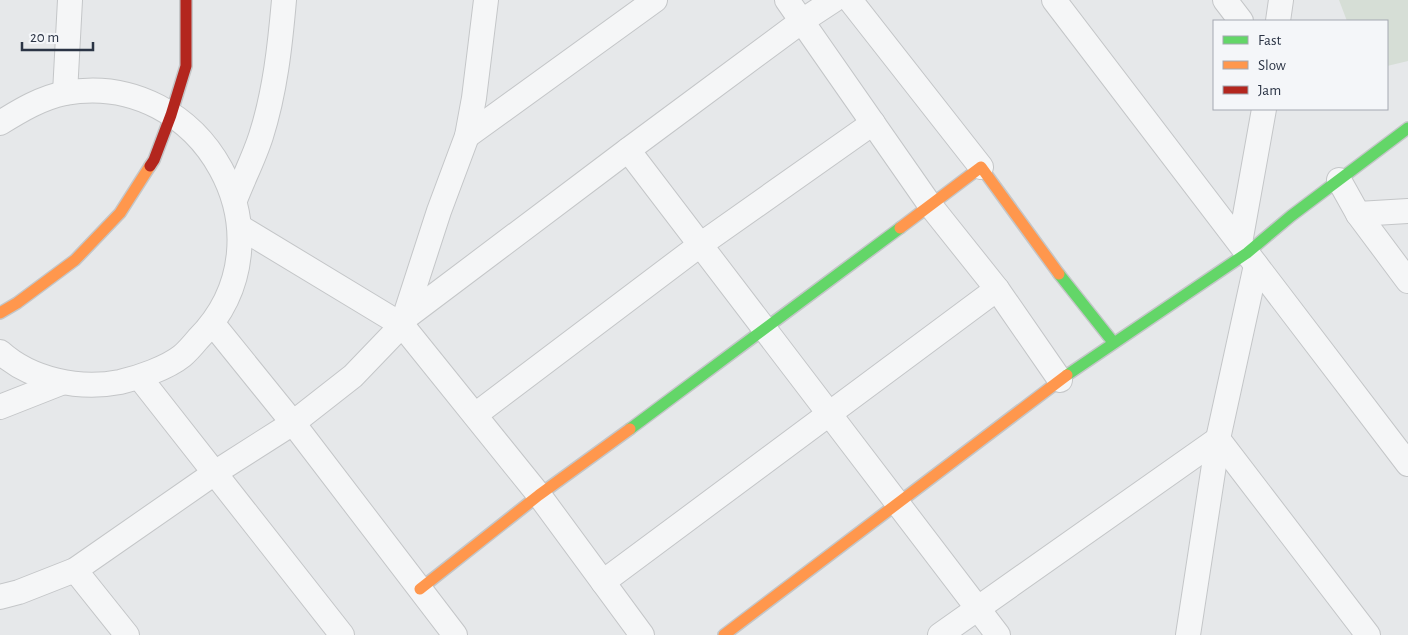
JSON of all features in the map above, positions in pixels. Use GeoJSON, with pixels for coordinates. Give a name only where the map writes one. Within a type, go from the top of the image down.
{"type":"FeatureCollection","features":[{"type":"Feature","properties":{"kind":"main road"},"geometry":{"type":"LineString","coordinates":[[0,313],[17,303],[76,260],[120,212],[154,160],[186,66],[186,0]]}},
{"type":"Feature","properties":{"kind":"main road"},"geometry":{"type":"LineString","coordinates":[[724,635],[1060,380],[1113,342],[1248,253],[1290,216],[1408,128]]}},
{"type":"Feature","properties":{"kind":"main road"},"geometry":{"type":"LineString","coordinates":[[420,589],[539,495],[766,329],[981,167],[1062,278],[1113,342]]}},
{"type":"Feature","properties":{"kind":"street"},"geometry":{"type":"LineString","coordinates":[[65,93],[70,0]]}},
{"type":"Feature","properties":{"kind":"street"},"geometry":{"type":"LineString","coordinates":[[235,200],[260,137],[272,91],[280,54],[284,0]]}},
{"type":"Feature","properties":{"kind":"street"},"geometry":{"type":"LineString","coordinates":[[403,321],[439,211],[467,136],[476,89],[486,0]]}},
{"type":"Feature","properties":{"kind":"street"},"geometry":{"type":"LineString","coordinates":[[467,136],[655,0]]}},
{"type":"Feature","properties":{"kind":"street"},"geometry":{"type":"LineString","coordinates":[[787,0],[930,205],[997,289],[1060,380]]}},
{"type":"Feature","properties":{"kind":"street"},"geometry":{"type":"LineString","coordinates":[[0,597],[75,570],[216,472],[293,423],[353,376],[403,321],[628,150],[802,21],[834,0]]}},
{"type":"Feature","properties":{"kind":"street"},"geometry":{"type":"LineString","coordinates":[[850,0],[981,167]]}},
{"type":"Feature","properties":{"kind":"street"},"geometry":{"type":"LineString","coordinates":[[1054,0],[1408,464]]}},
{"type":"Feature","properties":{"kind":"street"},"geometry":{"type":"LineString","coordinates":[[1225,0],[1241,20]]}},
{"type":"Feature","properties":{"kind":"street"},"geometry":{"type":"LineString","coordinates":[[1278,20],[1281,0]]}},
{"type":"Feature","properties":{"kind":"street"},"geometry":{"type":"LineString","coordinates":[[0,123],[29,104],[65,93],[102,91],[138,98],[171,114],[199,137],[221,167],[235,200],[240,227],[238,261],[229,294],[213,324],[181,357],[140,378],[101,386],[61,383],[13,364],[0,352]]}},
{"type":"Feature","properties":{"kind":"street"},"geometry":{"type":"LineString","coordinates":[[1169,635],[1193,630],[1218,439],[1248,253],[1264,110]]}},
{"type":"Feature","properties":{"kind":"street"},"geometry":{"type":"LineString","coordinates":[[475,415],[700,245],[873,123]]}},
{"type":"Feature","properties":{"kind":"street"},"geometry":{"type":"LineString","coordinates":[[628,150],[998,635]]}},
{"type":"Feature","properties":{"kind":"street"},"geometry":{"type":"LineString","coordinates":[[1340,180],[1358,214],[1408,281]]}},
{"type":"Feature","properties":{"kind":"street"},"geometry":{"type":"LineString","coordinates":[[1358,214],[1408,211]]}},
{"type":"Feature","properties":{"kind":"street"},"geometry":{"type":"LineString","coordinates":[[240,227],[403,321],[539,495],[642,635]]}},
{"type":"Feature","properties":{"kind":"street"},"geometry":{"type":"LineString","coordinates":[[603,582],[997,289]]}},
{"type":"Feature","properties":{"kind":"street"},"geometry":{"type":"LineString","coordinates":[[213,324],[293,423],[455,635]]}},
{"type":"Feature","properties":{"kind":"street"},"geometry":{"type":"LineString","coordinates":[[140,378],[216,472],[342,635]]}},
{"type":"Feature","properties":{"kind":"street"},"geometry":{"type":"LineString","coordinates":[[0,407],[61,383]]}},
{"type":"Feature","properties":{"kind":"street"},"geometry":{"type":"LineString","coordinates":[[940,635],[1218,439]]}},
{"type":"Feature","properties":{"kind":"street"},"geometry":{"type":"LineString","coordinates":[[1218,439],[1368,635]]}},
{"type":"Feature","properties":{"kind":"street"},"geometry":{"type":"LineString","coordinates":[[75,570],[126,635]]}},
{"type":"Feature","properties":{"kind":"shaded area"},"geometry":{"type":"Polygon","coordinates":[[[1339,0],[1408,0],[1408,61],[1388,66],[1388,20],[1347,20],[1339,0]]]}},
{"type":"Feature","properties":{"kind":"traffic: fast"},"geometry":{"type":"LineString","coordinates":[[1067,375],[1247,253],[1291,216],[1408,128]]}},
{"type":"Feature","properties":{"kind":"traffic: fast"},"geometry":{"type":"LineString","coordinates":[[630,429],[900,228]]}},
{"type":"Feature","properties":{"kind":"traffic: fast"},"geometry":{"type":"LineString","coordinates":[[1059,274],[1113,342]]}},
{"type":"Feature","properties":{"kind":"traffic: slow"},"geometry":{"type":"LineString","coordinates":[[0,313],[17,303],[75,260],[120,213],[150,166]]}},
{"type":"Feature","properties":{"kind":"traffic: slow"},"geometry":{"type":"LineString","coordinates":[[900,228],[981,167],[1059,274]]}},
{"type":"Feature","properties":{"kind":"traffic: slow"},"geometry":{"type":"LineString","coordinates":[[724,635],[1067,375]]}},
{"type":"Feature","properties":{"kind":"traffic: slow"},"geometry":{"type":"LineString","coordinates":[[420,589],[539,495],[630,429]]}},
{"type":"Feature","properties":{"kind":"traffic: jam"},"geometry":{"type":"LineString","coordinates":[[150,166],[171,115],[186,66],[186,0]]}}]}
